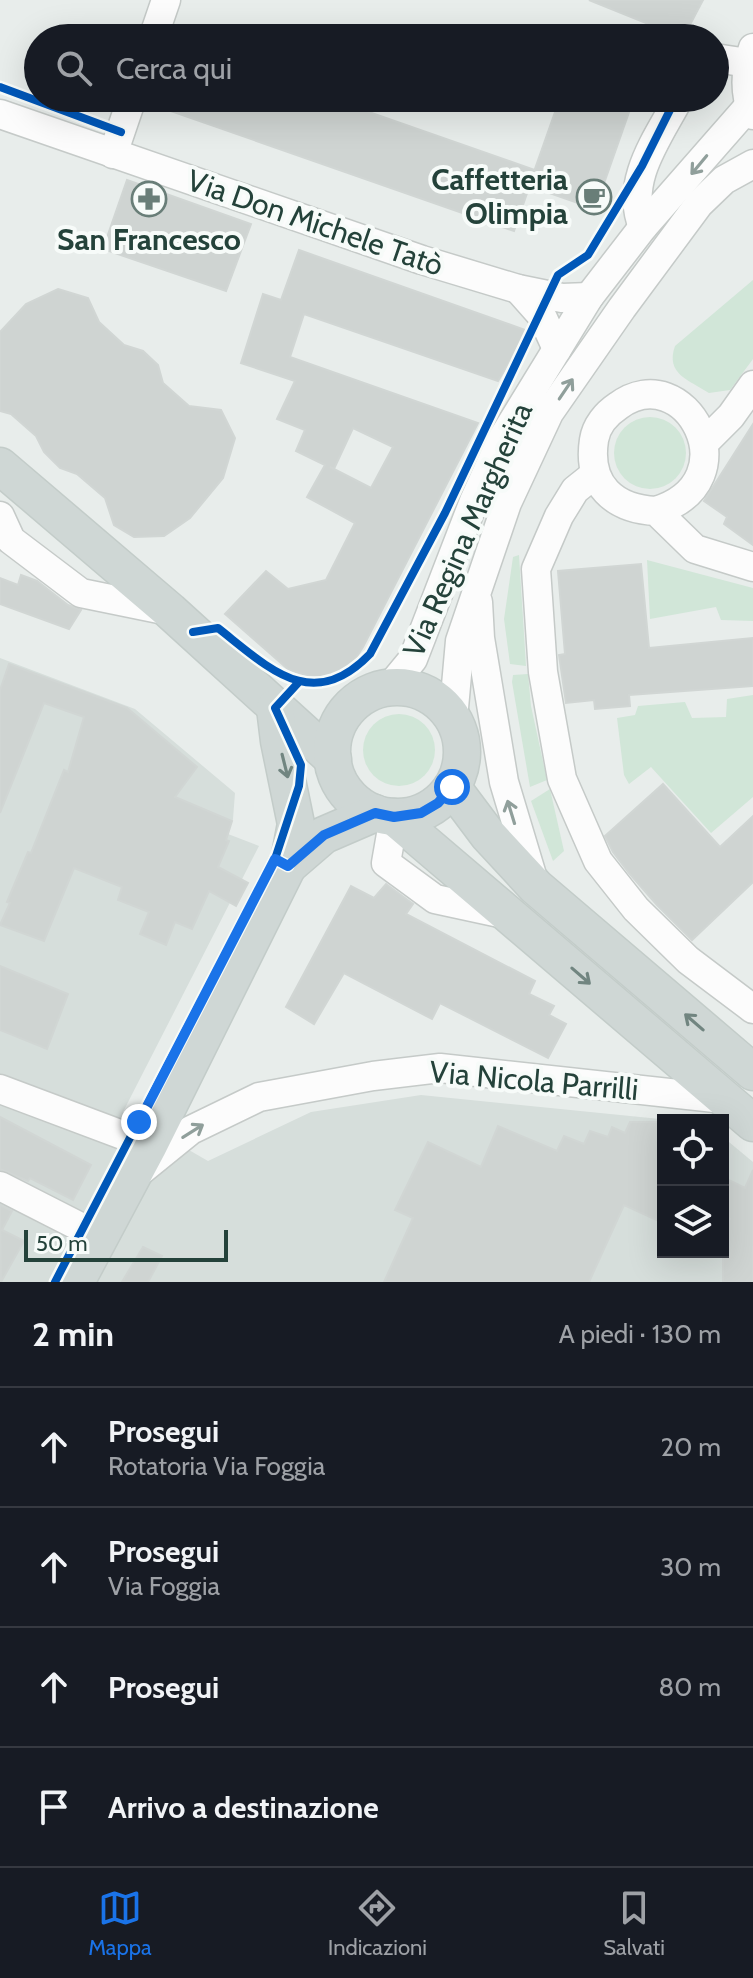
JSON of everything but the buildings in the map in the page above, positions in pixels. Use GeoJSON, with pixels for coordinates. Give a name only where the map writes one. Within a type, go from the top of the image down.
{"type":"FeatureCollection","features":[{"type":"Feature","properties":{"kind":"main road"},"geometry":{"type":"LineString","coordinates":[[0,466],[170,611],[334,765]]}},
{"type":"Feature","properties":{"kind":"main road"},"geometry":{"type":"LineString","coordinates":[[288,866],[324,835],[384,815],[421,813],[438,803],[452,787],[461,767],[462,745],[453,719],[438,701],[413,689],[389,688],[368,694],[349,709],[335,735],[334,765],[341,785],[354,801],[384,815]]}},
{"type":"Feature","properties":{"kind":"main road"},"geometry":{"type":"LineString","coordinates":[[275,708],[349,709]]}},
{"type":"Feature","properties":{"kind":"main road"},"geometry":{"type":"LineString","coordinates":[[275,708],[296,824]]}},
{"type":"Feature","properties":{"kind":"main road"},"geometry":{"type":"LineString","coordinates":[[76,1282],[149,1145],[288,866],[296,824],[334,765]]}},
{"type":"Feature","properties":{"kind":"main road"},"geometry":{"type":"LineString","coordinates":[[452,787],[488,835],[536,887],[753,1072]]}},
{"type":"Feature","properties":{"kind":"main road","name":"Via Nicola Parrilli"},"geometry":{"type":"LineString","coordinates":[[384,815],[510,916],[753,1123]]}},
{"type":"Feature","properties":{"kind":"street"},"geometry":{"type":"LineString","coordinates":[[158,24],[166,0]]}},
{"type":"Feature","properties":{"kind":"street"},"geometry":{"type":"LineString","coordinates":[[729,57],[750,56],[746,83],[751,110]]}},
{"type":"Feature","properties":{"kind":"street","name":"Via Regina Margherita"},"geometry":{"type":"LineString","coordinates":[[389,688],[413,659],[474,501],[502,439],[589,297],[643,227],[751,110]]}},
{"type":"Feature","properties":{"kind":"street"},"geometry":{"type":"LineString","coordinates":[[113,154],[127,112]]}},
{"type":"Feature","properties":{"kind":"street"},"geometry":{"type":"LineString","coordinates":[[643,227],[636,211],[642,166],[671,112]]}},
{"type":"Feature","properties":{"kind":"street","name":"Via Don Michele Tatò"},"geometry":{"type":"LineString","coordinates":[[0,114],[422,260],[518,289],[562,298],[589,297]]}},
{"type":"Feature","properties":{"kind":"street","name":"Via Regina Margherita"},"geometry":{"type":"LineString","coordinates":[[453,719],[460,641],[507,503],[549,413],[699,204],[724,180],[753,164]]}},
{"type":"Feature","properties":{"kind":"street"},"geometry":{"type":"LineString","coordinates":[[518,289],[542,316],[557,349]]}},
{"type":"Feature","properties":{"kind":"street"},"geometry":{"type":"LineString","coordinates":[[706,441],[731,416],[753,385]]}},
{"type":"Feature","properties":{"kind":"street"},"geometry":{"type":"LineString","coordinates":[[656,396],[681,405],[700,424],[706,441],[707,460],[701,479],[690,495],[675,506],[656,511],[637,510],[619,503],[605,490],[595,474],[592,454],[595,434],[605,416],[620,403],[637,397],[656,396]]}},
{"type":"Feature","properties":{"kind":"street"},"geometry":{"type":"LineString","coordinates":[[595,474],[575,490],[559,516],[536,569],[543,672],[562,779],[598,861],[636,909],[688,960],[753,1009]]}},
{"type":"Feature","properties":{"kind":"street"},"geometry":{"type":"LineString","coordinates":[[656,511],[695,549],[753,567]]}},
{"type":"Feature","properties":{"kind":"street"},"geometry":{"type":"LineString","coordinates":[[0,516],[11,540],[81,593],[170,611]]}},
{"type":"Feature","properties":{"kind":"street"},"geometry":{"type":"LineString","coordinates":[[477,587],[480,638],[504,782],[536,887]]}},
{"type":"Feature","properties":{"kind":"street","name":"Via Nicola Parrilli"},"geometry":{"type":"LineString","coordinates":[[131,1178],[191,1130],[259,1097],[373,1076],[440,1068],[724,1099]]}},
{"type":"Feature","properties":{"kind":"street"},"geometry":{"type":"LineString","coordinates":[[0,1089],[149,1145]]}},
{"type":"Feature","properties":{"kind":"street"},"geometry":{"type":"LineString","coordinates":[[0,1186],[100,1237]]}},
{"type":"Feature","properties":{"kind":"shaded area"},"geometry":{"type":"Polygon","coordinates":[[[0,658],[135,709],[235,793],[233,819],[228,834],[259,846],[123,1112],[208,1161],[311,1112],[421,1095],[657,1119],[657,1258],[729,1258],[729,1142],[753,1162],[753,1282],[0,1282],[0,658]]]}},
{"type":"Feature","properties":{"kind":"green space"},"geometry":{"type":"Polygon","coordinates":[[[753,280],[753,359],[730,390],[709,393],[676,370],[673,363],[675,346],[753,280]]]}},
{"type":"Feature","properties":{"kind":"green space"},"geometry":{"type":"Polygon","coordinates":[[[657,417],[676,427],[684,439],[684,467],[676,479],[664,487],[643,489],[624,479],[616,467],[614,446],[624,427],[636,419],[657,417]]]}},
{"type":"Feature","properties":{"kind":"green space"},"geometry":{"type":"Polygon","coordinates":[[[519,555],[526,666],[510,664],[504,619],[513,557],[519,555]]]}},
{"type":"Feature","properties":{"kind":"green space"},"geometry":{"type":"Polygon","coordinates":[[[647,560],[753,588],[753,621],[721,620],[716,607],[650,619],[647,560]]]}},
{"type":"Feature","properties":{"kind":"green space"},"geometry":{"type":"Polygon","coordinates":[[[528,674],[531,706],[547,780],[530,787],[512,682],[513,675],[528,674]]]}},
{"type":"Feature","properties":{"kind":"green space"},"geometry":{"type":"Polygon","coordinates":[[[753,695],[753,797],[711,833],[651,767],[629,784],[624,775],[617,718],[635,715],[638,706],[685,702],[692,718],[726,717],[727,699],[753,695]]]}},
{"type":"Feature","properties":{"kind":"green space"},"geometry":{"type":"Polygon","coordinates":[[[399,714],[419,720],[429,730],[435,750],[429,770],[419,780],[399,786],[379,780],[369,770],[363,750],[369,730],[379,720],[399,714]]]}},
{"type":"Feature","properties":{"kind":"green space"},"geometry":{"type":"Polygon","coordinates":[[[550,789],[564,851],[553,861],[531,801],[550,789]]]}},
{"type":"Feature","properties":{"kind":"cycle path"},"geometry":{"type":"LineString","coordinates":[[0,87],[24,96]]}},
{"type":"Feature","properties":{"kind":"cycle path"},"geometry":{"type":"LineString","coordinates":[[67,112],[121,132]]}},
{"type":"Feature","properties":{"kind":"cycle path"},"geometry":{"type":"LineString","coordinates":[[193,632],[218,628],[273,670],[310,683],[329,681],[349,672],[370,654],[445,513],[558,275],[588,255],[642,166],[669,112]]}},
{"type":"Feature","properties":{"kind":"cycle path"},"geometry":{"type":"LineString","coordinates":[[275,859],[299,786],[301,765],[275,708],[298,683]]}},
{"type":"Feature","properties":{"kind":"cycle path"},"geometry":{"type":"LineString","coordinates":[[55,1282],[275,859],[288,866]]}},
{"type":"Feature","properties":{"kind":"place","name":"Caffetteria Olimpia"},"geometry":{"type":"Point","coordinates":[594,197]}},
{"type":"Feature","properties":{"kind":"place","name":"San Francesco"},"geometry":{"type":"Point","coordinates":[149,199]}},
{"type":"Feature","properties":{"kind":"route"},"geometry":{"type":"LineString","coordinates":[[139,1122],[275,859],[288,866],[324,835],[375,813],[394,817],[421,813],[438,803],[452,787]]}}]}
